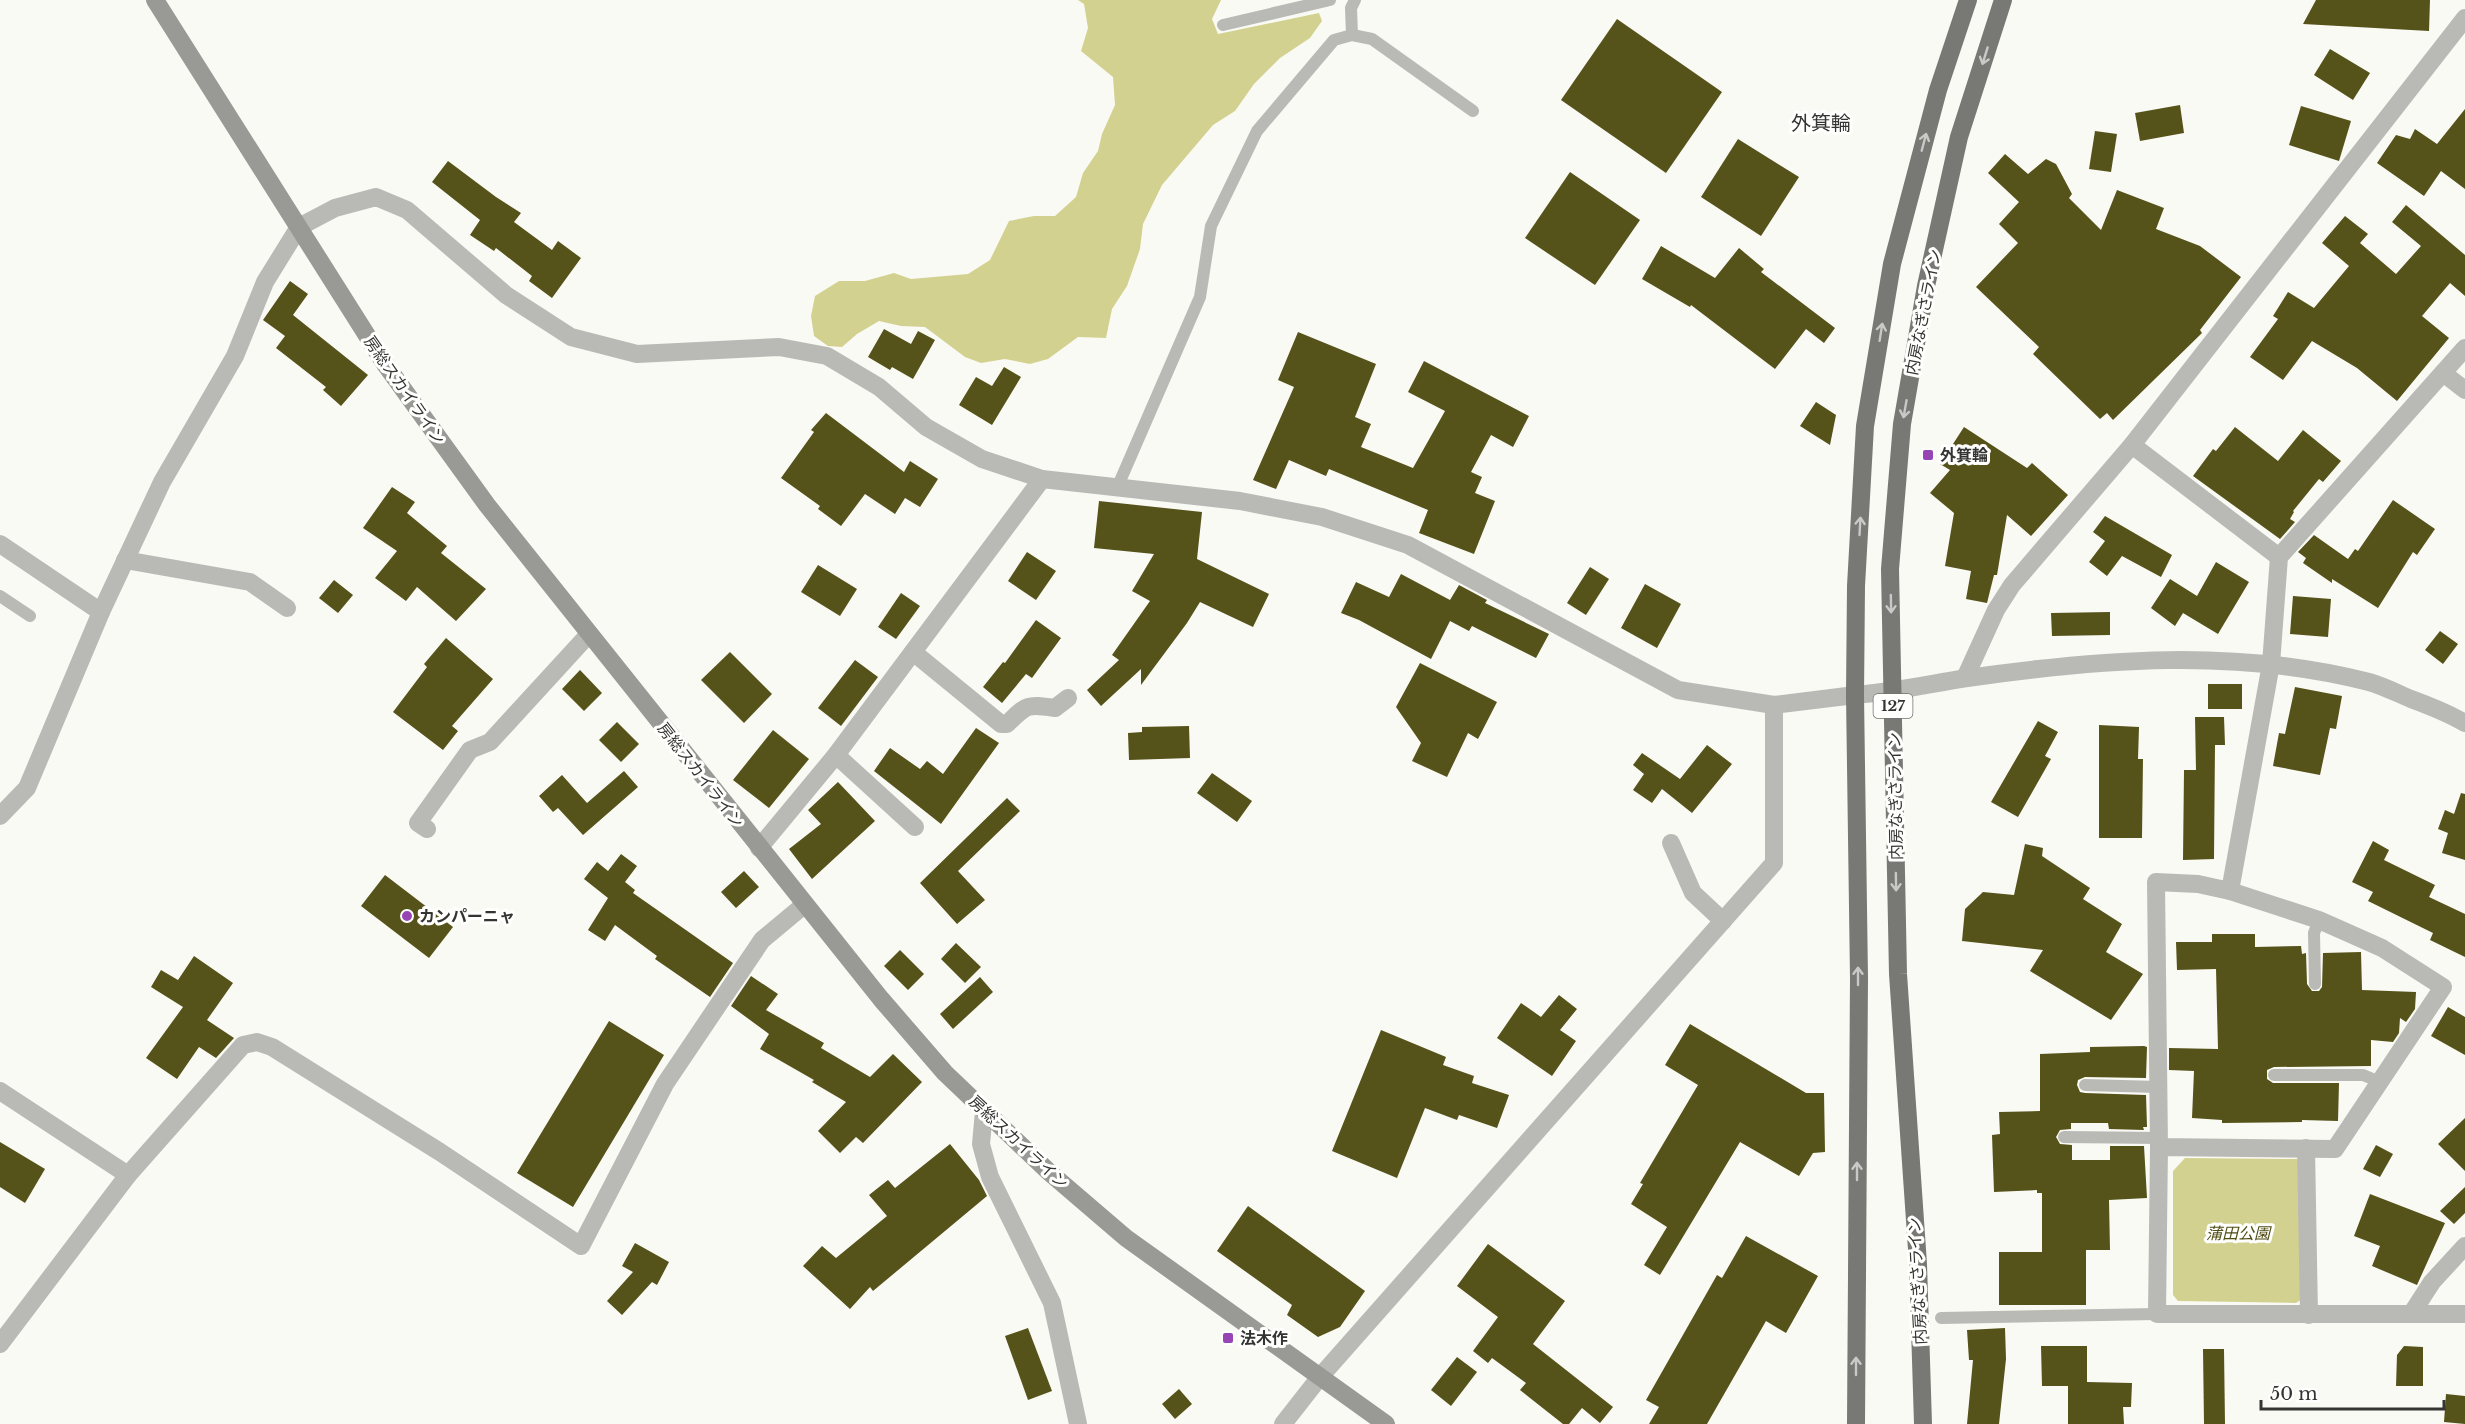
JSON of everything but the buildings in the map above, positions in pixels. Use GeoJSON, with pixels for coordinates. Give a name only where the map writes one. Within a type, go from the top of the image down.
{"type":"FeatureCollection","features":[{"type":"Feature","properties":{"kind":"highway","name":"127"},"geometry":{"type":"LineString","coordinates":[[1856,1424],[1858,978],[1855,695],[1856,586],[1865,426],[1892,264],[1938,90],[1968,0]]}},
{"type":"Feature","properties":{"kind":"highway","name":"内房なぎさライン"},"geometry":{"type":"LineString","coordinates":[[1923,1424],[1918,1264],[1898,974],[1890,569],[1902,424],[1926,286],[1959,137],[2003,0]]}},
{"type":"Feature","properties":{"kind":"main road","name":"房総スカイライン"},"geometry":{"type":"LineString","coordinates":[[155,0],[385,363],[415,406],[487,505],[759,849],[881,999],[945,1073],[1049,1172],[1126,1238],[1386,1424]]}},
{"type":"Feature","properties":{"kind":"street"},"geometry":{"type":"LineString","coordinates":[[1965,678],[1996,610],[2012,585],[2132,445],[2465,18]]}},
{"type":"Feature","properties":{"kind":"street"},"geometry":{"type":"LineString","coordinates":[[0,816],[27,788],[101,612],[162,482],[235,356],[265,282],[298,227],[335,208],[376,197],[407,210],[506,295],[571,337],[637,354],[779,347],[826,356],[879,387],[926,427],[972,453],[1042,479],[1240,501],[1310,515],[1408,545],[1678,690],[1774,705],[1893,692],[1965,678],[2074,665],[2168,658],[2271,664],[2370,682],[2451,714],[2465,723]]}},
{"type":"Feature","properties":{"kind":"street"},"geometry":{"type":"LineString","coordinates":[[2230,891],[2271,664],[2279,556],[2465,348]]}},
{"type":"Feature","properties":{"kind":"street"},"geometry":{"type":"LineString","coordinates":[[2443,373],[2465,390]]}},
{"type":"Feature","properties":{"kind":"street"},"geometry":{"type":"LineString","coordinates":[[2132,445],[2279,556]]}},
{"type":"Feature","properties":{"kind":"street"},"geometry":{"type":"LineString","coordinates":[[759,849],[836,755],[1042,479]]}},
{"type":"Feature","properties":{"kind":"street"},"geometry":{"type":"LineString","coordinates":[[0,544],[101,612]]}},
{"type":"Feature","properties":{"kind":"street"},"geometry":{"type":"LineString","coordinates":[[125,560],[250,582],[287,608]]}},
{"type":"Feature","properties":{"kind":"street"},"geometry":{"type":"LineString","coordinates":[[427,829],[418,823],[470,750],[490,742],[589,634]]}},
{"type":"Feature","properties":{"kind":"street"},"geometry":{"type":"LineString","coordinates":[[913,652],[1001,724],[1007,724],[1023,708],[1030,705],[1056,708],[1068,698]]}},
{"type":"Feature","properties":{"kind":"street"},"geometry":{"type":"LineString","coordinates":[[1283,1424],[1319,1377],[1774,863],[1774,705]]}},
{"type":"Feature","properties":{"kind":"street"},"geometry":{"type":"LineString","coordinates":[[836,755],[915,826]]}},
{"type":"Feature","properties":{"kind":"street"},"geometry":{"type":"LineString","coordinates":[[1671,843],[1693,893],[1723,921]]}},
{"type":"Feature","properties":{"kind":"street"},"geometry":{"type":"LineString","coordinates":[[2159,1142],[2335,1149],[2443,987],[2382,948],[2319,920],[2230,891],[2198,884],[2156,882],[2159,1142],[2157,1314],[2465,1314]]}},
{"type":"Feature","properties":{"kind":"street"},"geometry":{"type":"LineString","coordinates":[[0,1344],[128,1175],[243,1045],[257,1042],[272,1047],[440,1152],[581,1246],[664,1084],[762,939],[804,904]]}},
{"type":"Feature","properties":{"kind":"street"},"geometry":{"type":"LineString","coordinates":[[0,1091],[128,1175]]}},
{"type":"Feature","properties":{"kind":"street"},"geometry":{"type":"LineString","coordinates":[[984,1111],[981,1144],[987,1166],[1052,1303],[1078,1424]]}},
{"type":"Feature","properties":{"kind":"street"},"geometry":{"type":"LineString","coordinates":[[2306,1148],[2309,1314]]}},
{"type":"Feature","properties":{"kind":"street"},"geometry":{"type":"LineString","coordinates":[[2412,1313],[2432,1282],[2465,1246]]}},
{"type":"Feature","properties":{"kind":"lane"},"geometry":{"type":"LineString","coordinates":[[1223,25],[1330,0]]}},
{"type":"Feature","properties":{"kind":"lane"},"geometry":{"type":"LineString","coordinates":[[1352,35],[1351,8],[1355,0]]}},
{"type":"Feature","properties":{"kind":"lane"},"geometry":{"type":"LineString","coordinates":[[1117,488],[1200,297],[1211,226],[1257,131],[1334,40],[1352,35],[1372,39],[1473,111]]}},
{"type":"Feature","properties":{"kind":"lane"},"geometry":{"type":"LineString","coordinates":[[0,596],[30,616]]}},
{"type":"Feature","properties":{"kind":"lane"},"geometry":{"type":"LineString","coordinates":[[2315,984],[2314,933],[2319,920]]}},
{"type":"Feature","properties":{"kind":"lane"},"geometry":{"type":"LineString","coordinates":[[2274,1075],[2363,1075],[2380,1082]]}},
{"type":"Feature","properties":{"kind":"lane"},"geometry":{"type":"LineString","coordinates":[[2085,1085],[2158,1087]]}},
{"type":"Feature","properties":{"kind":"lane"},"geometry":{"type":"LineString","coordinates":[[2064,1137],[2159,1142]]}},
{"type":"Feature","properties":{"kind":"lane"},"geometry":{"type":"LineString","coordinates":[[1941,1318],[2157,1314]]}},
{"type":"Feature","properties":{"kind":"green space"},"geometry":{"type":"Polygon","coordinates":[[[1078,0],[1221,0],[1212,19],[1218,34],[1319,13],[1322,21],[1310,38],[1280,58],[1254,84],[1235,111],[1213,125],[1162,185],[1143,224],[1140,249],[1127,286],[1112,309],[1106,338],[1078,337],[1048,359],[1030,364],[1005,359],[981,363],[965,357],[925,327],[901,326],[879,321],[857,334],[842,347],[828,346],[814,336],[811,316],[815,296],[839,281],[865,281],[894,273],[911,279],[968,274],[990,260],[1009,221],[1034,216],[1055,216],[1076,197],[1083,173],[1098,151],[1102,134],[1115,105],[1113,77],[1081,51],[1088,28],[1084,4],[1078,0]]]}},
{"type":"Feature","properties":{"kind":"green space","name":"蒲田公園"},"geometry":{"type":"Polygon","coordinates":[[[2185,1158],[2297,1159],[2302,1166],[2302,1299],[2296,1303],[2178,1301],[2173,1295],[2173,1171],[2185,1158]]]}},
{"type":"Feature","properties":{"kind":"place","name":"外箕輪"},"geometry":{"type":"Point","coordinates":[1928,455]}},
{"type":"Feature","properties":{"kind":"place","name":"カンパーニャ"},"geometry":{"type":"Point","coordinates":[407,916]}},
{"type":"Feature","properties":{"kind":"place","name":"法木作"},"geometry":{"type":"Point","coordinates":[1228,1338]}},
{"type":"Feature","properties":{"kind":"district","name":"外箕輪"},"geometry":{"type":"Point","coordinates":[1821,123]}}]}
